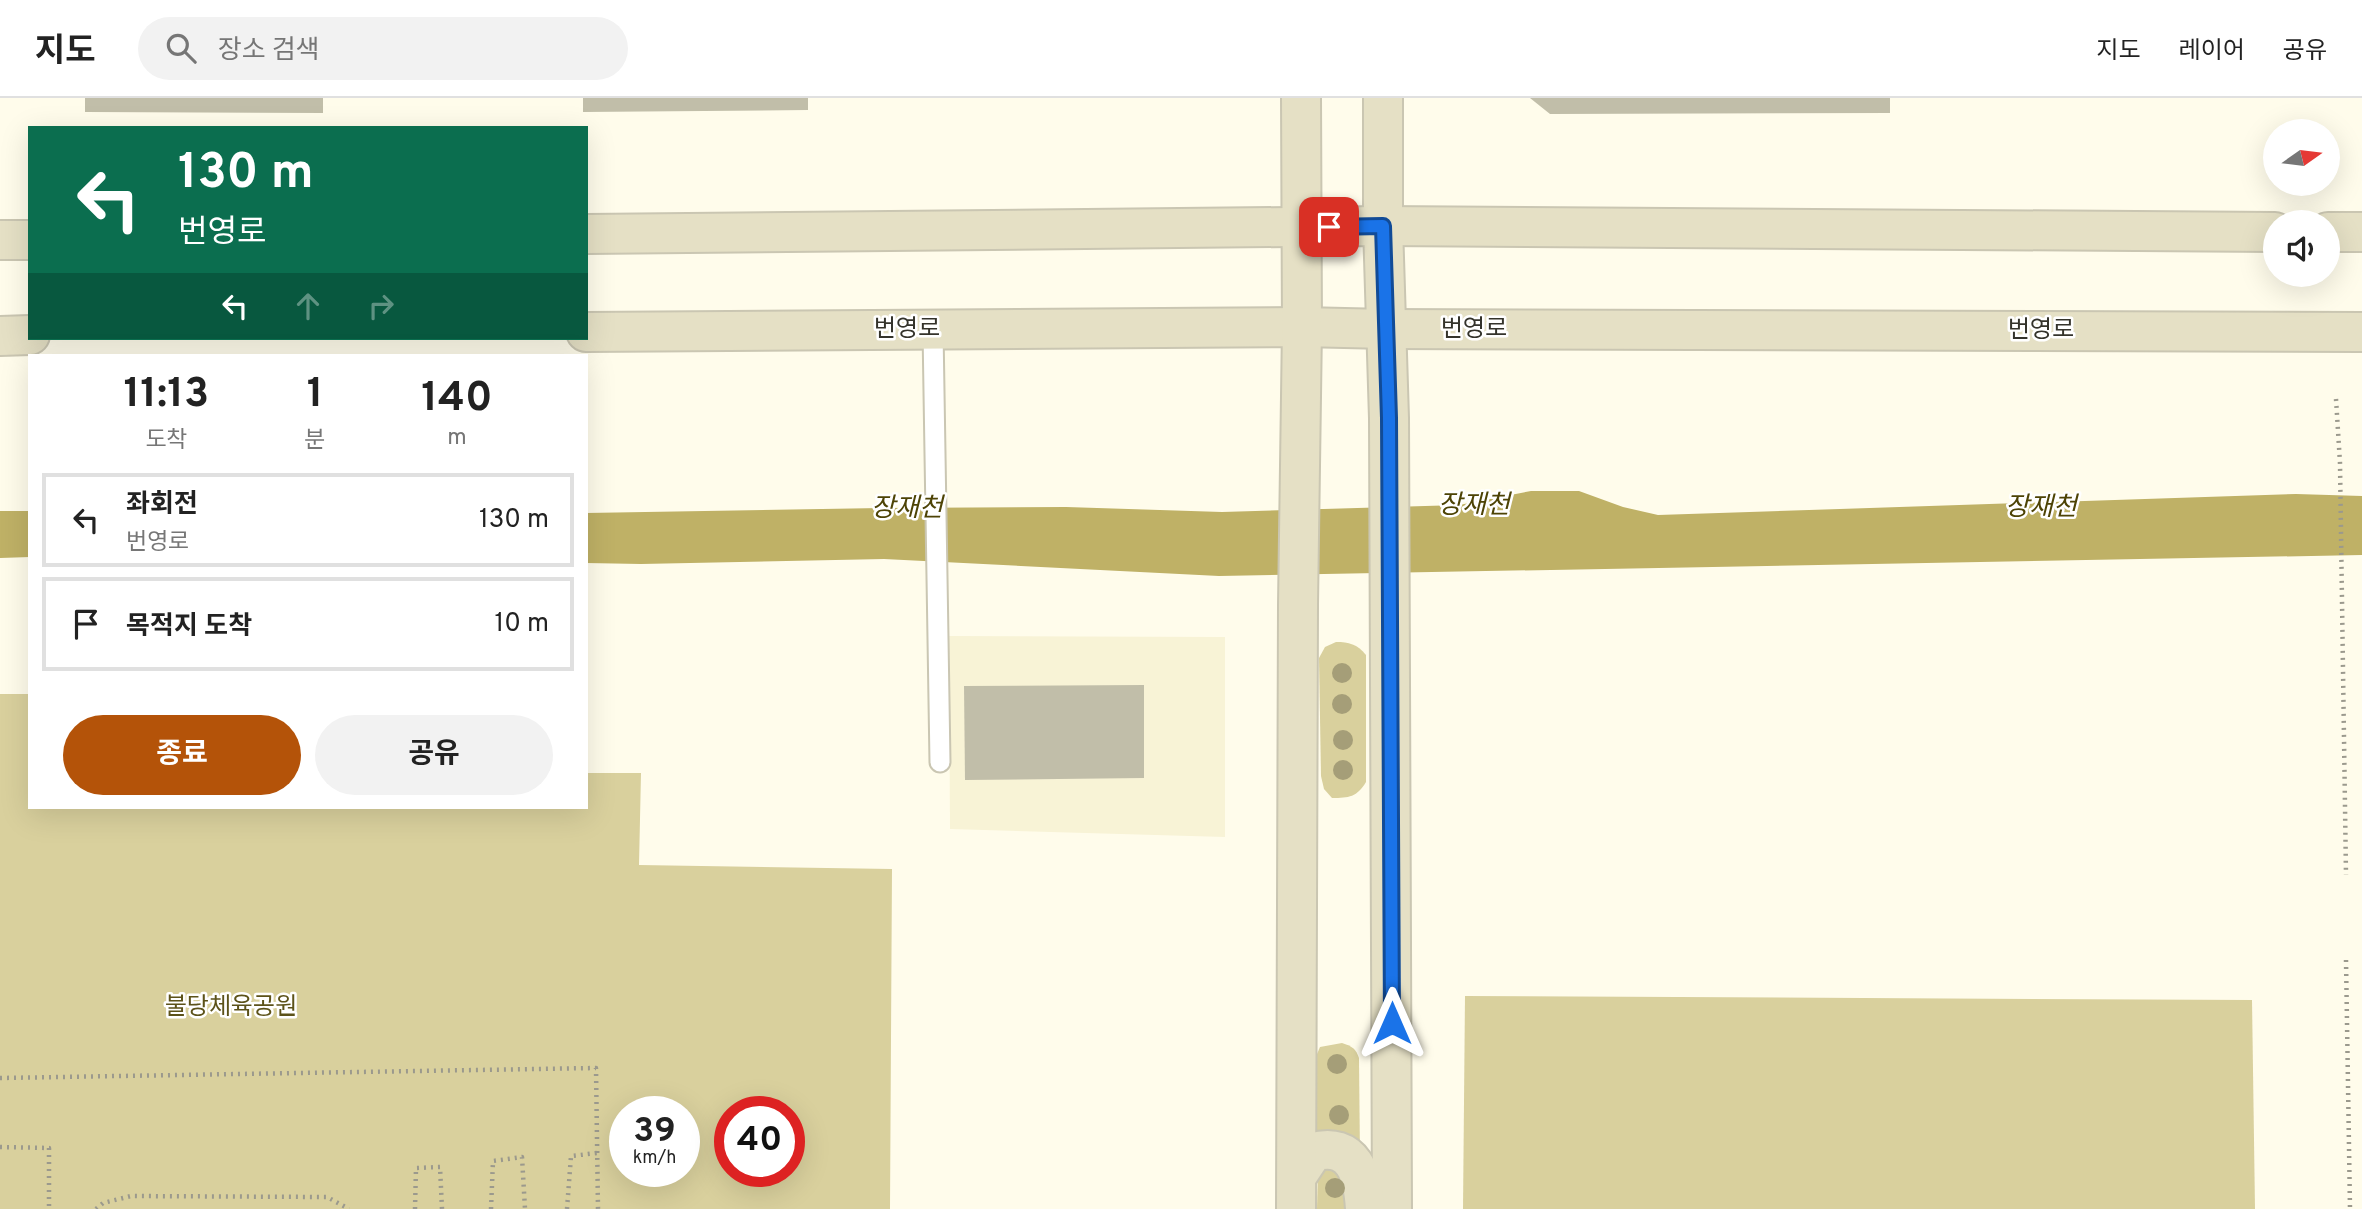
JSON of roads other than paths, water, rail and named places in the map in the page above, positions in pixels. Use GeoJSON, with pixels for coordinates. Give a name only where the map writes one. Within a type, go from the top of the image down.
{"type":"FeatureCollection","features":[{"type":"Feature","properties":{"kind":"main road"},"geometry":{"type":"LineString","coordinates":[[1296,1192],[1301,98]]}},
{"type":"Feature","properties":{"kind":"main road"},"geometry":{"type":"LineString","coordinates":[[1382,98],[1389,418],[1388,605],[1393,916],[1392,1209]]}},
{"type":"Feature","properties":{"kind":"main road"},"geometry":{"type":"LineString","coordinates":[[588,234],[1383,226],[2263,232]]}},
{"type":"Feature","properties":{"kind":"main road"},"geometry":{"type":"LineString","coordinates":[[2340,232],[2362,232]]}},
{"type":"Feature","properties":{"kind":"main road"},"geometry":{"type":"LineString","coordinates":[[0,240],[28,240]]}},
{"type":"Feature","properties":{"kind":"main road","name":"번영로"},"geometry":{"type":"LineString","coordinates":[[588,332],[1302,327],[1387,330],[2362,332]]}},
{"type":"Feature","properties":{"kind":"main road"},"geometry":{"type":"LineString","coordinates":[[0,336],[28,335]]}},
{"type":"Feature","properties":{"kind":"main road"},"geometry":{"type":"LineString","coordinates":[[1296,1192],[1312,1152],[1325,1149],[1338,1151],[1349,1158],[1360,1175],[1365,1209]]}},
{"type":"Feature","properties":{"kind":"lane"},"geometry":{"type":"LineString","coordinates":[[933,330],[940,762]]}},
{"type":"Feature","properties":{"kind":"water","name":"장재천"},"geometry":{"type":"Polygon","coordinates":[[[1531,491],[1579,491],[1623,507],[1658,515],[2296,494],[2362,496],[2362,555],[1219,576],[884,559],[588,563],[588,513],[1066,507],[1222,512],[1459,505],[1531,491]]]}},
{"type":"Feature","properties":{"kind":"water"},"geometry":{"type":"Polygon","coordinates":[[[0,511],[28,511],[28,557],[0,558],[0,511]]]}},
{"type":"Feature","properties":{"kind":"park label","name":"불당체육공원"},"geometry":{"type":"Point","coordinates":[231,1008]}}]}
